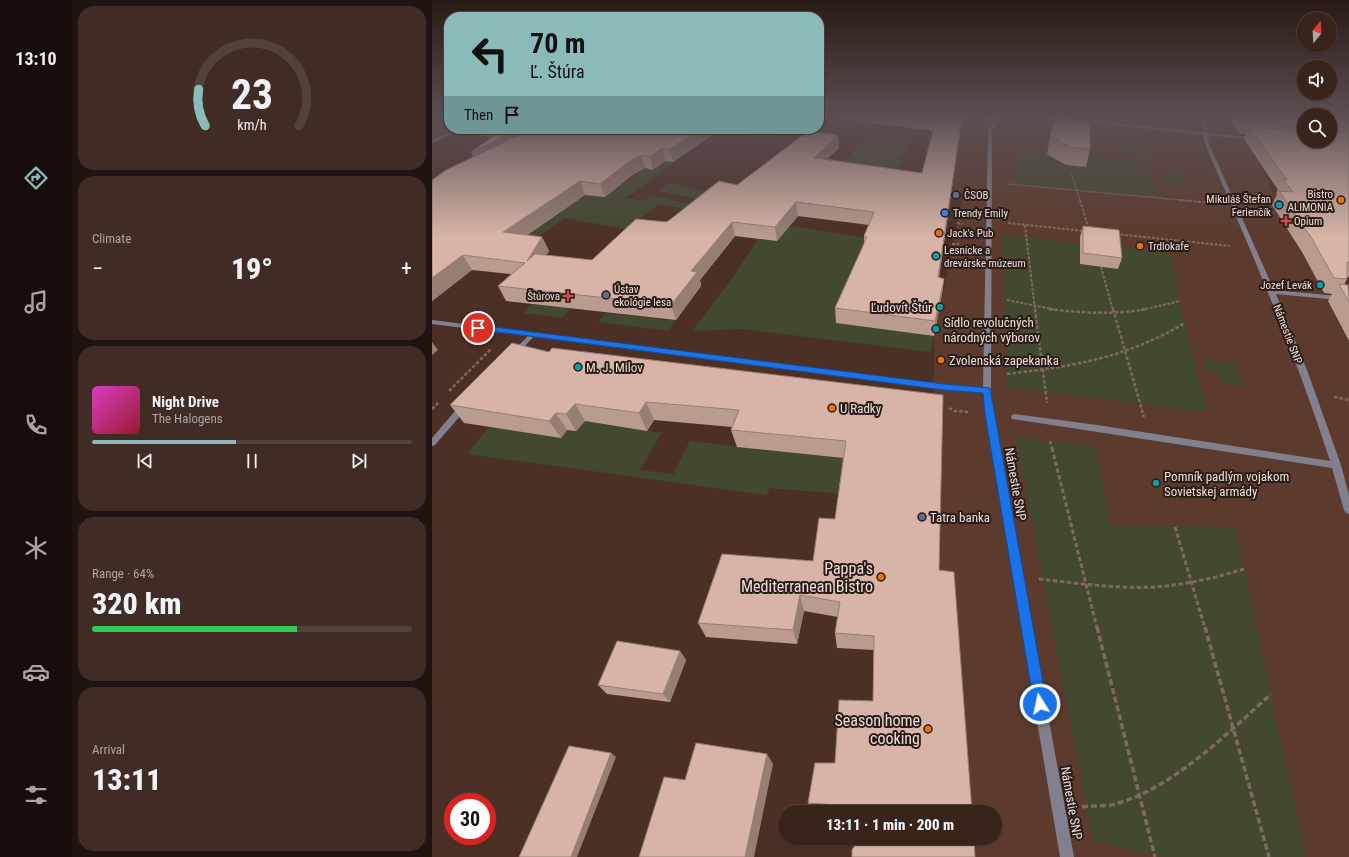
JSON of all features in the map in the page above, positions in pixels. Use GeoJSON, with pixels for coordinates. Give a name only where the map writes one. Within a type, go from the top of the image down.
{"type":"FeatureCollection","features":[{"type":"Feature","properties":{"kind":"street","name":"Námestie SNP"},"geometry":{"type":"LineString","coordinates":[[990,156],[987,390],[991,422],[1067,857]]}},
{"type":"Feature","properties":{"kind":"street","name":"Námestie SNP"},"geometry":{"type":"LineString","coordinates":[[1212,156],[1291,339],[1337,465],[1349,510]]}},
{"type":"Feature","properties":{"kind":"street"},"geometry":{"type":"LineString","coordinates":[[1272,292],[1349,299]]}},
{"type":"Feature","properties":{"kind":"street"},"geometry":{"type":"LineString","coordinates":[[432,322],[944,387],[987,390]]}},
{"type":"Feature","properties":{"kind":"street"},"geometry":{"type":"LineString","coordinates":[[507,360],[532,335]]}},
{"type":"Feature","properties":{"kind":"street"},"geometry":{"type":"LineString","coordinates":[[432,443],[440,431],[471,399]]}},
{"type":"Feature","properties":{"kind":"street"},"geometry":{"type":"LineString","coordinates":[[1015,417],[1337,465]]}},
{"type":"Feature","properties":{"kind":"path"},"geometry":{"type":"LineString","coordinates":[[1005,222],[1089,231],[1072,172]]}},
{"type":"Feature","properties":{"kind":"path"},"geometry":{"type":"LineString","coordinates":[[1005,184],[1234,205]]}},
{"type":"Feature","properties":{"kind":"path"},"geometry":{"type":"LineString","coordinates":[[957,223],[963,224]]}},
{"type":"Feature","properties":{"kind":"path"},"geometry":{"type":"LineString","coordinates":[[1025,224],[1048,422],[1086,584],[1155,857]]}},
{"type":"Feature","properties":{"kind":"path"},"geometry":{"type":"LineString","coordinates":[[1112,234],[1253,248]]}},
{"type":"Feature","properties":{"kind":"path"},"geometry":{"type":"LineString","coordinates":[[952,244],[959,244]]}},
{"type":"Feature","properties":{"kind":"path"},"geometry":{"type":"LineString","coordinates":[[948,266],[955,266]]}},
{"type":"Feature","properties":{"kind":"path"},"geometry":{"type":"LineString","coordinates":[[1101,267],[1124,353],[1150,436]]}},
{"type":"Feature","properties":{"kind":"path"},"geometry":{"type":"LineString","coordinates":[[1005,299],[1034,307],[1075,313],[1114,313],[1162,306],[1180,301]]}},
{"type":"Feature","properties":{"kind":"path"},"geometry":{"type":"LineString","coordinates":[[1004,380],[1004,374],[1043,370],[1101,360],[1124,353],[1150,343],[1185,323]]}},
{"type":"Feature","properties":{"kind":"path"},"geometry":{"type":"LineString","coordinates":[[449,392],[508,332]]}},
{"type":"Feature","properties":{"kind":"path"},"geometry":{"type":"LineString","coordinates":[[432,409],[443,398]]}},
{"type":"Feature","properties":{"kind":"path"},"geometry":{"type":"LineString","coordinates":[[954,411],[974,413]]}},
{"type":"Feature","properties":{"kind":"path"},"geometry":{"type":"LineString","coordinates":[[1175,527],[1192,582],[1269,857]]}},
{"type":"Feature","properties":{"kind":"path"},"geometry":{"type":"LineString","coordinates":[[1038,587],[1036,579],[1086,584],[1143,587],[1192,582],[1244,569]]}},
{"type":"Feature","properties":{"kind":"path"},"geometry":{"type":"LineString","coordinates":[[1079,808],[1114,804],[1140,794],[1167,778],[1233,728],[1271,694]]}},
{"type":"Feature","properties":{"kind":"shaded area"},"geometry":{"type":"Polygon","coordinates":[[[957,156],[1257,157],[1273,193],[1276,193],[1285,206],[1272,205],[1302,252],[1349,342],[1349,857],[971,857],[970,845],[1002,845],[1002,805],[967,805],[937,586],[934,336],[964,193],[952,192],[957,156]]]}},
{"type":"Feature","properties":{"kind":"green space"},"geometry":{"type":"Polygon","coordinates":[[[849,156],[903,156],[898,172],[842,164],[849,156]]]}},
{"type":"Feature","properties":{"kind":"green space"},"geometry":{"type":"Polygon","coordinates":[[[1017,156],[1097,156],[1150,161],[1156,197],[1014,184],[1017,156]]]}},
{"type":"Feature","properties":{"kind":"green space"},"geometry":{"type":"Polygon","coordinates":[[[665,161],[675,162],[626,198],[644,201],[652,195],[726,213],[691,210],[659,204],[627,229],[564,218],[525,247],[515,243],[567,207],[588,195],[605,197],[645,168],[653,170],[665,161]]]}},
{"type":"Feature","properties":{"kind":"green space"},"geometry":{"type":"Polygon","coordinates":[[[1167,172],[1180,173],[1184,185],[1162,183],[1161,178],[1168,178],[1167,172]]]}},
{"type":"Feature","properties":{"kind":"green space"},"geometry":{"type":"Polygon","coordinates":[[[669,183],[722,195],[713,202],[658,191],[669,183]]]}},
{"type":"Feature","properties":{"kind":"green space"},"geometry":{"type":"Polygon","coordinates":[[[790,226],[869,238],[837,323],[934,336],[930,352],[741,329],[692,331],[731,280],[758,239],[777,241],[790,226]]]}},
{"type":"Feature","properties":{"kind":"green space"},"geometry":{"type":"Polygon","coordinates":[[[1002,235],[1080,243],[1080,264],[1118,269],[1116,246],[1170,253],[1185,323],[1207,412],[1008,387],[1002,235]]]}},
{"type":"Feature","properties":{"kind":"green space"},"geometry":{"type":"Polygon","coordinates":[[[532,304],[571,308],[562,318],[523,313],[532,304]]]}},
{"type":"Feature","properties":{"kind":"green space"},"geometry":{"type":"Polygon","coordinates":[[[606,313],[676,320],[668,331],[598,322],[606,313]]]}},
{"type":"Feature","properties":{"kind":"green space"},"geometry":{"type":"Polygon","coordinates":[[[1203,359],[1236,364],[1242,386],[1221,383],[1218,373],[1206,372],[1203,359]]]}},
{"type":"Feature","properties":{"kind":"green space"},"geometry":{"type":"Polygon","coordinates":[[[479,406],[567,430],[585,421],[661,433],[640,470],[673,474],[690,441],[847,459],[843,494],[770,488],[766,495],[467,454],[490,426],[464,423],[479,406]]]}},
{"type":"Feature","properties":{"kind":"green space"},"geometry":{"type":"Polygon","coordinates":[[[1016,437],[1095,447],[1111,525],[1235,527],[1306,857],[1164,857],[1093,841],[1016,437]]]}},
{"type":"Feature","properties":{"kind":"building"},"geometry":{"type":"Polygon","coordinates":[[[475,156],[639,156],[630,161],[600,184],[580,181],[503,232],[542,237],[527,261],[535,254],[592,260],[636,219],[667,222],[719,181],[737,185],[775,156],[816,156],[814,158],[922,173],[926,156],[956,156],[938,277],[944,279],[935,321],[835,308],[867,237],[864,236],[874,212],[796,202],[775,227],[732,222],[691,271],[697,272],[671,305],[498,286],[525,263],[463,255],[432,278],[432,180],[446,170],[475,156]]]}},
{"type":"Feature","properties":{"kind":"building"},"geometry":{"type":"Polygon","coordinates":[[[1270,156],[1349,156],[1349,262],[1347,262],[1347,279],[1334,278],[1311,237],[1279,191],[1293,192],[1283,179],[1287,180],[1270,156]]]}},
{"type":"Feature","properties":{"kind":"building"},"geometry":{"type":"Polygon","coordinates":[[[1083,226],[1119,230],[1122,258],[1083,253],[1083,226]]]}},
{"type":"Feature","properties":{"kind":"building"},"geometry":{"type":"Polygon","coordinates":[[[1339,284],[1348,285],[1349,302],[1339,284]]]}},
{"type":"Feature","properties":{"kind":"building"},"geometry":{"type":"Polygon","coordinates":[[[512,343],[549,352],[552,348],[943,395],[939,570],[954,572],[971,805],[837,805],[808,803],[815,763],[835,763],[839,700],[873,701],[874,636],[835,633],[840,602],[800,595],[793,630],[698,623],[722,554],[813,561],[819,518],[835,519],[846,441],[731,430],[739,410],[646,402],[639,413],[575,404],[566,414],[556,413],[549,421],[450,405],[512,343]]]}},
{"type":"Feature","properties":{"kind":"building"},"geometry":{"type":"Polygon","coordinates":[[[617,641],[680,651],[663,694],[598,685],[617,641]]]}},
{"type":"Feature","properties":{"kind":"building"},"geometry":{"type":"Polygon","coordinates":[[[696,743],[767,754],[745,857],[639,857],[664,777],[685,780],[696,743]]]}},
{"type":"Feature","properties":{"kind":"building"},"geometry":{"type":"Polygon","coordinates":[[[569,746],[611,753],[571,857],[519,857],[569,746]]]}},
{"type":"Feature","properties":{"kind":"building"},"geometry":{"type":"Polygon","coordinates":[[[855,845],[974,845],[975,857],[852,857],[852,850],[855,845]]]}},
{"type":"Feature","properties":{"kind":"place","name":"ČSOB"},"geometry":{"type":"Point","coordinates":[956,195]}},
{"type":"Feature","properties":{"kind":"place","name":"Bistro ALIMONIA"},"geometry":{"type":"Point","coordinates":[1341,200]}},
{"type":"Feature","properties":{"kind":"place","name":"Mikuláš Štefan Ferienčík"},"geometry":{"type":"Point","coordinates":[1279,205]}},
{"type":"Feature","properties":{"kind":"place","name":"Trendy Emily"},"geometry":{"type":"Point","coordinates":[945,213]}},
{"type":"Feature","properties":{"kind":"place","name":"Opium"},"geometry":{"type":"Point","coordinates":[1286,221]}},
{"type":"Feature","properties":{"kind":"place","name":"Jack's Pub"},"geometry":{"type":"Point","coordinates":[939,233]}},
{"type":"Feature","properties":{"kind":"place","name":"Trdlokafe"},"geometry":{"type":"Point","coordinates":[1140,246]}},
{"type":"Feature","properties":{"kind":"place","name":"Lesnícke a drevárske múzeum"},"geometry":{"type":"Point","coordinates":[936,256]}},
{"type":"Feature","properties":{"kind":"place","name":"Jozef Levák"},"geometry":{"type":"Point","coordinates":[1320,285]}},
{"type":"Feature","properties":{"kind":"place","name":"Ústav ekológie lesa"},"geometry":{"type":"Point","coordinates":[606,295]}},
{"type":"Feature","properties":{"kind":"place","name":"Štúrova"},"geometry":{"type":"Point","coordinates":[568,296]}},
{"type":"Feature","properties":{"kind":"place","name":"Ľudovít Štúr"},"geometry":{"type":"Point","coordinates":[940,307]}},
{"type":"Feature","properties":{"kind":"place","name":"Sídlo revolučných národných výborov"},"geometry":{"type":"Point","coordinates":[936,329]}},
{"type":"Feature","properties":{"kind":"place","name":"Zvolenská zapekanka"},"geometry":{"type":"Point","coordinates":[941,360]}},
{"type":"Feature","properties":{"kind":"place","name":"M. J. Milov"},"geometry":{"type":"Point","coordinates":[578,367]}},
{"type":"Feature","properties":{"kind":"place","name":"U Radky"},"geometry":{"type":"Point","coordinates":[832,408]}},
{"type":"Feature","properties":{"kind":"place","name":"Pomník padlým vojakom Sovietskej armády"},"geometry":{"type":"Point","coordinates":[1156,483]}},
{"type":"Feature","properties":{"kind":"place","name":"Tatra banka"},"geometry":{"type":"Point","coordinates":[922,517]}},
{"type":"Feature","properties":{"kind":"place","name":"Pappa's Mediterranean Bistro"},"geometry":{"type":"Point","coordinates":[881,577]}},
{"type":"Feature","properties":{"kind":"place","name":"Season home cooking"},"geometry":{"type":"Point","coordinates":[928,729]}},
{"type":"Feature","properties":{"kind":"route"},"geometry":{"type":"LineString","coordinates":[[478,328],[944,387],[987,390],[1040,704]]}}]}
